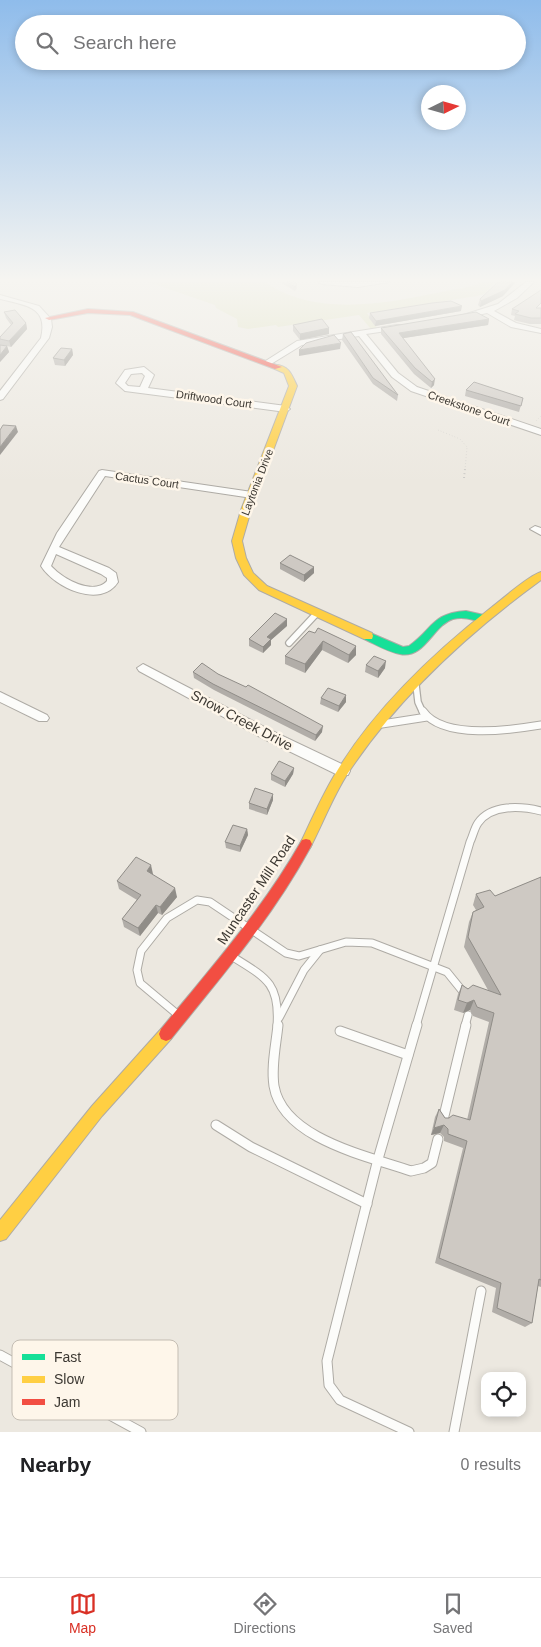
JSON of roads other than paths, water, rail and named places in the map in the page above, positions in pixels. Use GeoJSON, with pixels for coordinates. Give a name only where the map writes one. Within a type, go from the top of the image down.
{"type":"FeatureCollection","features":[{"type":"Feature","properties":{"kind":"street"},"geometry":{"type":"LineString","coordinates":[[0,397],[37,349]]}},
{"type":"Feature","properties":{"kind":"street","name":"Laytonia Drive"},"geometry":{"type":"LineString","coordinates":[[230,349],[280,366],[292,379],[293,386],[286,409],[252,495],[237,541],[241,558],[249,574],[263,588],[402,651],[415,647],[450,614],[460,612],[471,613],[484,619]]}},
{"type":"Feature","properties":{"kind":"street"},"geometry":{"type":"LineString","coordinates":[[268,362],[290,349]]}},
{"type":"Feature","properties":{"kind":"street","name":"Creekstone Court"},"geometry":{"type":"LineString","coordinates":[[374,349],[395,375],[407,385],[541,432]]}},
{"type":"Feature","properties":{"kind":"street","name":"Driftwood Court"},"geometry":{"type":"LineString","coordinates":[[143,390],[286,409]]}},
{"type":"Feature","properties":{"kind":"street","name":"Cactus Court"},"geometry":{"type":"LineString","coordinates":[[54,549],[105,571],[112,576],[113,582],[101,591],[90,592],[50,574],[46,566],[54,549],[102,473],[252,495]]}},
{"type":"Feature","properties":{"kind":"street","name":"Muncaster Mill Road"},"geometry":{"type":"LineString","coordinates":[[0,1233],[97,1111],[180,1017],[250,928],[297,861],[343,771],[374,727],[427,669],[484,619],[541,575]]}},
{"type":"Feature","properties":{"kind":"street","name":"Snow Creek Drive"},"geometry":{"type":"LineString","coordinates":[[143,668],[266,734],[343,771]]}},
{"type":"Feature","properties":{"kind":"street"},"geometry":{"type":"LineString","coordinates":[[0,696],[44,718]]}},
{"type":"Feature","properties":{"kind":"lane"},"geometry":{"type":"LineString","coordinates":[[289,643],[317,613]]}},
{"type":"Feature","properties":{"kind":"lane"},"geometry":{"type":"LineString","coordinates":[[416,683],[418,701],[428,717]]}},
{"type":"Feature","properties":{"kind":"lane"},"geometry":{"type":"LineString","coordinates":[[374,727],[387,722],[428,717],[464,730],[491,730],[541,725]]}},
{"type":"Feature","properties":{"kind":"lane"},"geometry":{"type":"LineString","coordinates":[[409,1432],[340,1400],[330,1385],[327,1361],[378,1159],[470,842],[479,822],[491,814],[508,807],[530,808],[541,811]]}},
{"type":"Feature","properties":{"kind":"lane"},"geometry":{"type":"LineString","coordinates":[[180,1017],[140,983],[137,970],[141,951],[148,940],[167,918],[197,900],[210,902],[286,954],[299,956],[346,942],[372,943],[447,972],[464,993]]}},
{"type":"Feature","properties":{"kind":"lane"},"geometry":{"type":"LineString","coordinates":[[278,1021],[304,970],[320,949]]}},
{"type":"Feature","properties":{"kind":"lane"},"geometry":{"type":"LineString","coordinates":[[230,955],[269,980],[276,991],[278,1021],[273,1049],[272,1078],[278,1100],[291,1119],[318,1137],[411,1171],[424,1168],[432,1163],[438,1139]]}},
{"type":"Feature","properties":{"kind":"lane"},"geometry":{"type":"LineString","coordinates":[[443,1120],[468,1014]]}},
{"type":"Feature","properties":{"kind":"lane"},"geometry":{"type":"LineString","coordinates":[[340,1030],[408,1055]]}},
{"type":"Feature","properties":{"kind":"lane"},"geometry":{"type":"LineString","coordinates":[[216,1125],[251,1147],[367,1204]]}},
{"type":"Feature","properties":{"kind":"lane"},"geometry":{"type":"LineString","coordinates":[[454,1432],[481,1291]]}},
{"type":"Feature","properties":{"kind":"lane"},"geometry":{"type":"LineString","coordinates":[[0,1355],[12,1362]]}},
{"type":"Feature","properties":{"kind":"lane"},"geometry":{"type":"LineString","coordinates":[[119,1420],[141,1432]]}}]}
